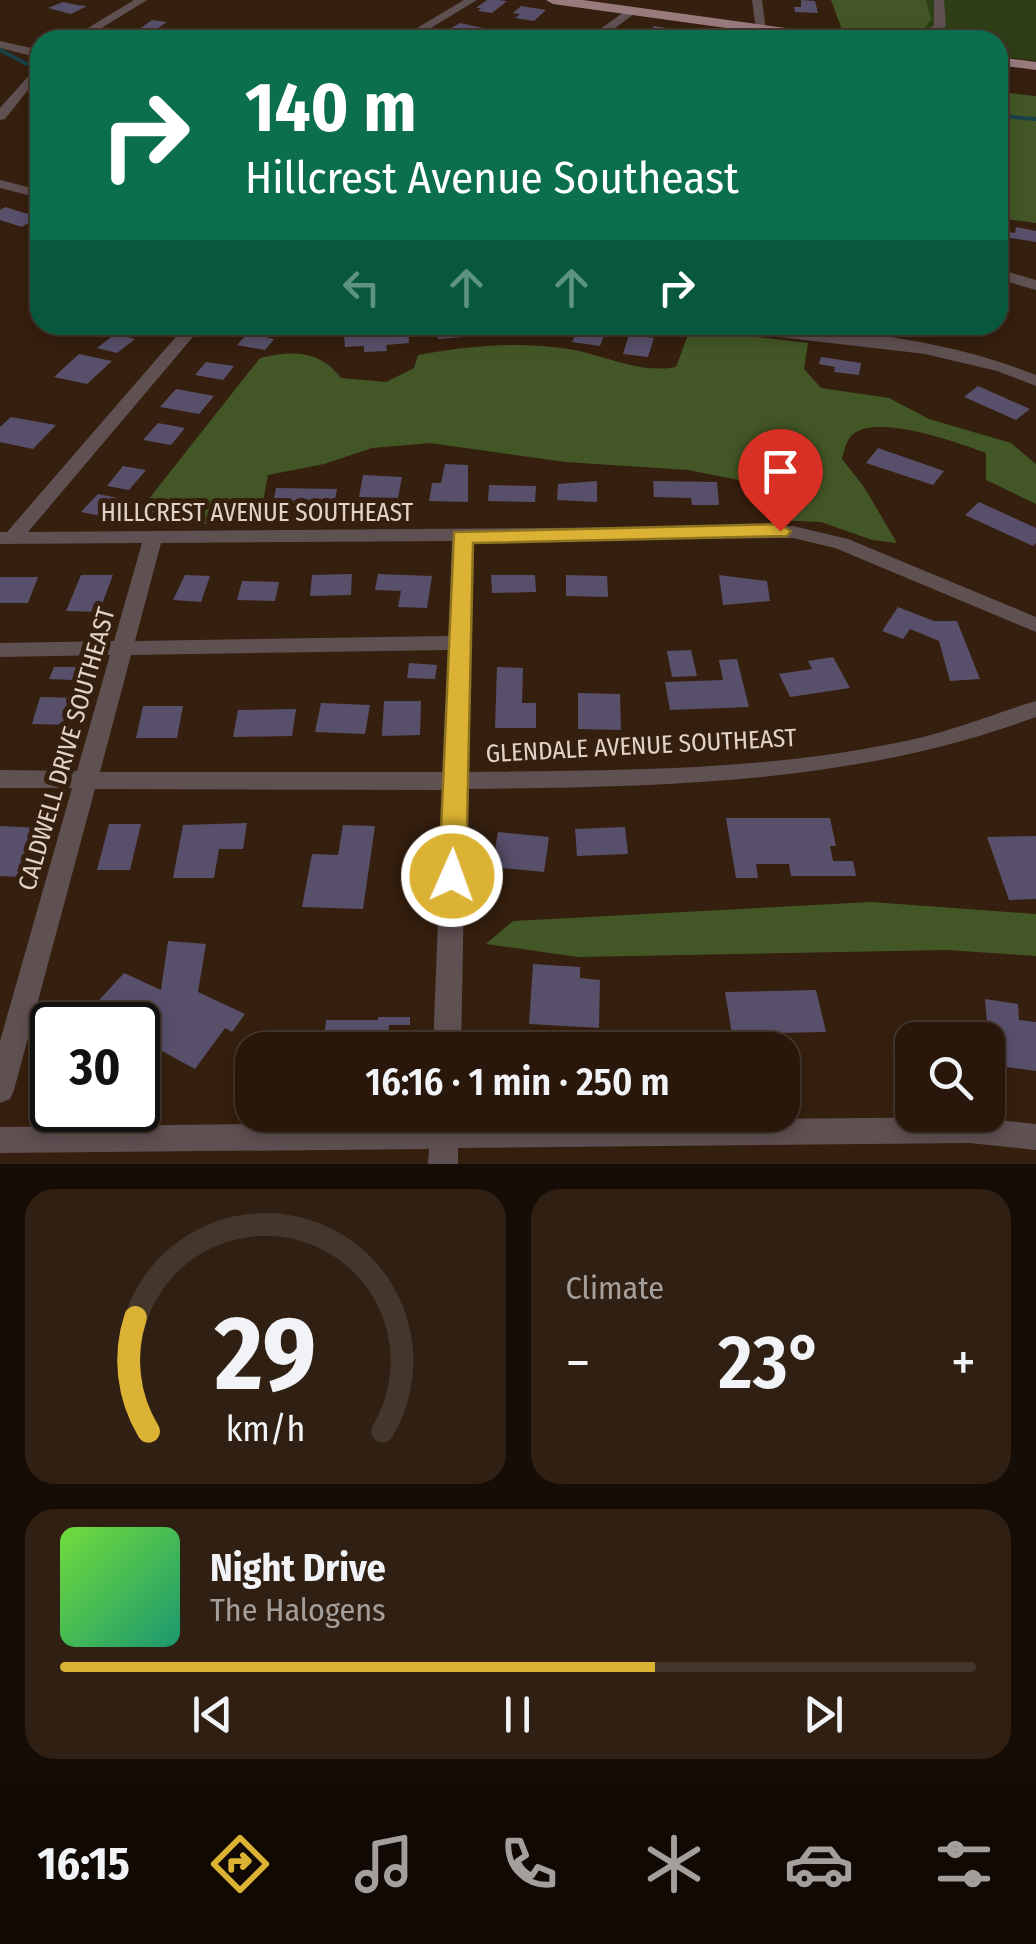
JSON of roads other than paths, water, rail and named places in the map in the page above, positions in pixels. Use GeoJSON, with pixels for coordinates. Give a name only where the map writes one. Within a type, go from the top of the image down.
{"type":"FeatureCollection","features":[{"type":"Feature","properties":{"kind":"main road"},"geometry":{"type":"LineString","coordinates":[[553,0],[769,30]]}},
{"type":"Feature","properties":{"kind":"main road"},"geometry":{"type":"LineString","coordinates":[[1008,62],[1036,66]]}},
{"type":"Feature","properties":{"kind":"street"},"geometry":{"type":"LineString","coordinates":[[91,30],[142,0]]}},
{"type":"Feature","properties":{"kind":"street"},"geometry":{"type":"LineString","coordinates":[[420,30],[472,0]]}},
{"type":"Feature","properties":{"kind":"street"},"geometry":{"type":"LineString","coordinates":[[757,0],[762,29]]}},
{"type":"Feature","properties":{"kind":"street"},"geometry":{"type":"LineString","coordinates":[[935,30],[940,26],[939,0]]}},
{"type":"Feature","properties":{"kind":"street"},"geometry":{"type":"LineString","coordinates":[[605,30],[632,11]]}},
{"type":"Feature","properties":{"kind":"street"},"geometry":{"type":"LineString","coordinates":[[0,44],[30,52]]}},
{"type":"Feature","properties":{"kind":"street"},"geometry":{"type":"LineString","coordinates":[[0,116],[30,79]]}},
{"type":"Feature","properties":{"kind":"street"},"geometry":{"type":"LineString","coordinates":[[4,185],[30,181]]}},
{"type":"Feature","properties":{"kind":"street"},"geometry":{"type":"LineString","coordinates":[[4,185],[30,192]]}},
{"type":"Feature","properties":{"kind":"street"},"geometry":{"type":"LineString","coordinates":[[1008,277],[1036,286]]}},
{"type":"Feature","properties":{"kind":"street"},"geometry":{"type":"LineString","coordinates":[[6,538],[186,335]]}},
{"type":"Feature","properties":{"kind":"street"},"geometry":{"type":"LineString","coordinates":[[802,335],[909,348],[1014,372],[1036,381]]}},
{"type":"Feature","properties":{"kind":"street","name":"HILLCREST AVENUE SOUTHEAST"},"geometry":{"type":"LineString","coordinates":[[6,538],[794,532],[841,543],[1036,625]]}},
{"type":"Feature","properties":{"kind":"street"},"geometry":{"type":"LineString","coordinates":[[448,1032],[462,537]]}},
{"type":"Feature","properties":{"kind":"street","name":"CALDWELL DRIVE SOUTHEAST"},"geometry":{"type":"LineString","coordinates":[[0,1090],[152,538]]}},
{"type":"Feature","properties":{"kind":"street"},"geometry":{"type":"LineString","coordinates":[[0,650],[459,643]]}},
{"type":"Feature","properties":{"kind":"street","name":"GLENDALE AVENUE SOUTHEAST"},"geometry":{"type":"LineString","coordinates":[[0,779],[456,782],[691,776],[823,764],[931,743],[995,726],[1036,709]]}},
{"type":"Feature","properties":{"kind":"street"},"geometry":{"type":"LineString","coordinates":[[0,1140],[969,1130],[1036,1137]]}},
{"type":"Feature","properties":{"kind":"waterway"},"geometry":{"type":"LineString","coordinates":[[0,50],[27,64]]}},
{"type":"Feature","properties":{"kind":"waterway"},"geometry":{"type":"LineString","coordinates":[[1008,117],[1036,119]]}}]}
